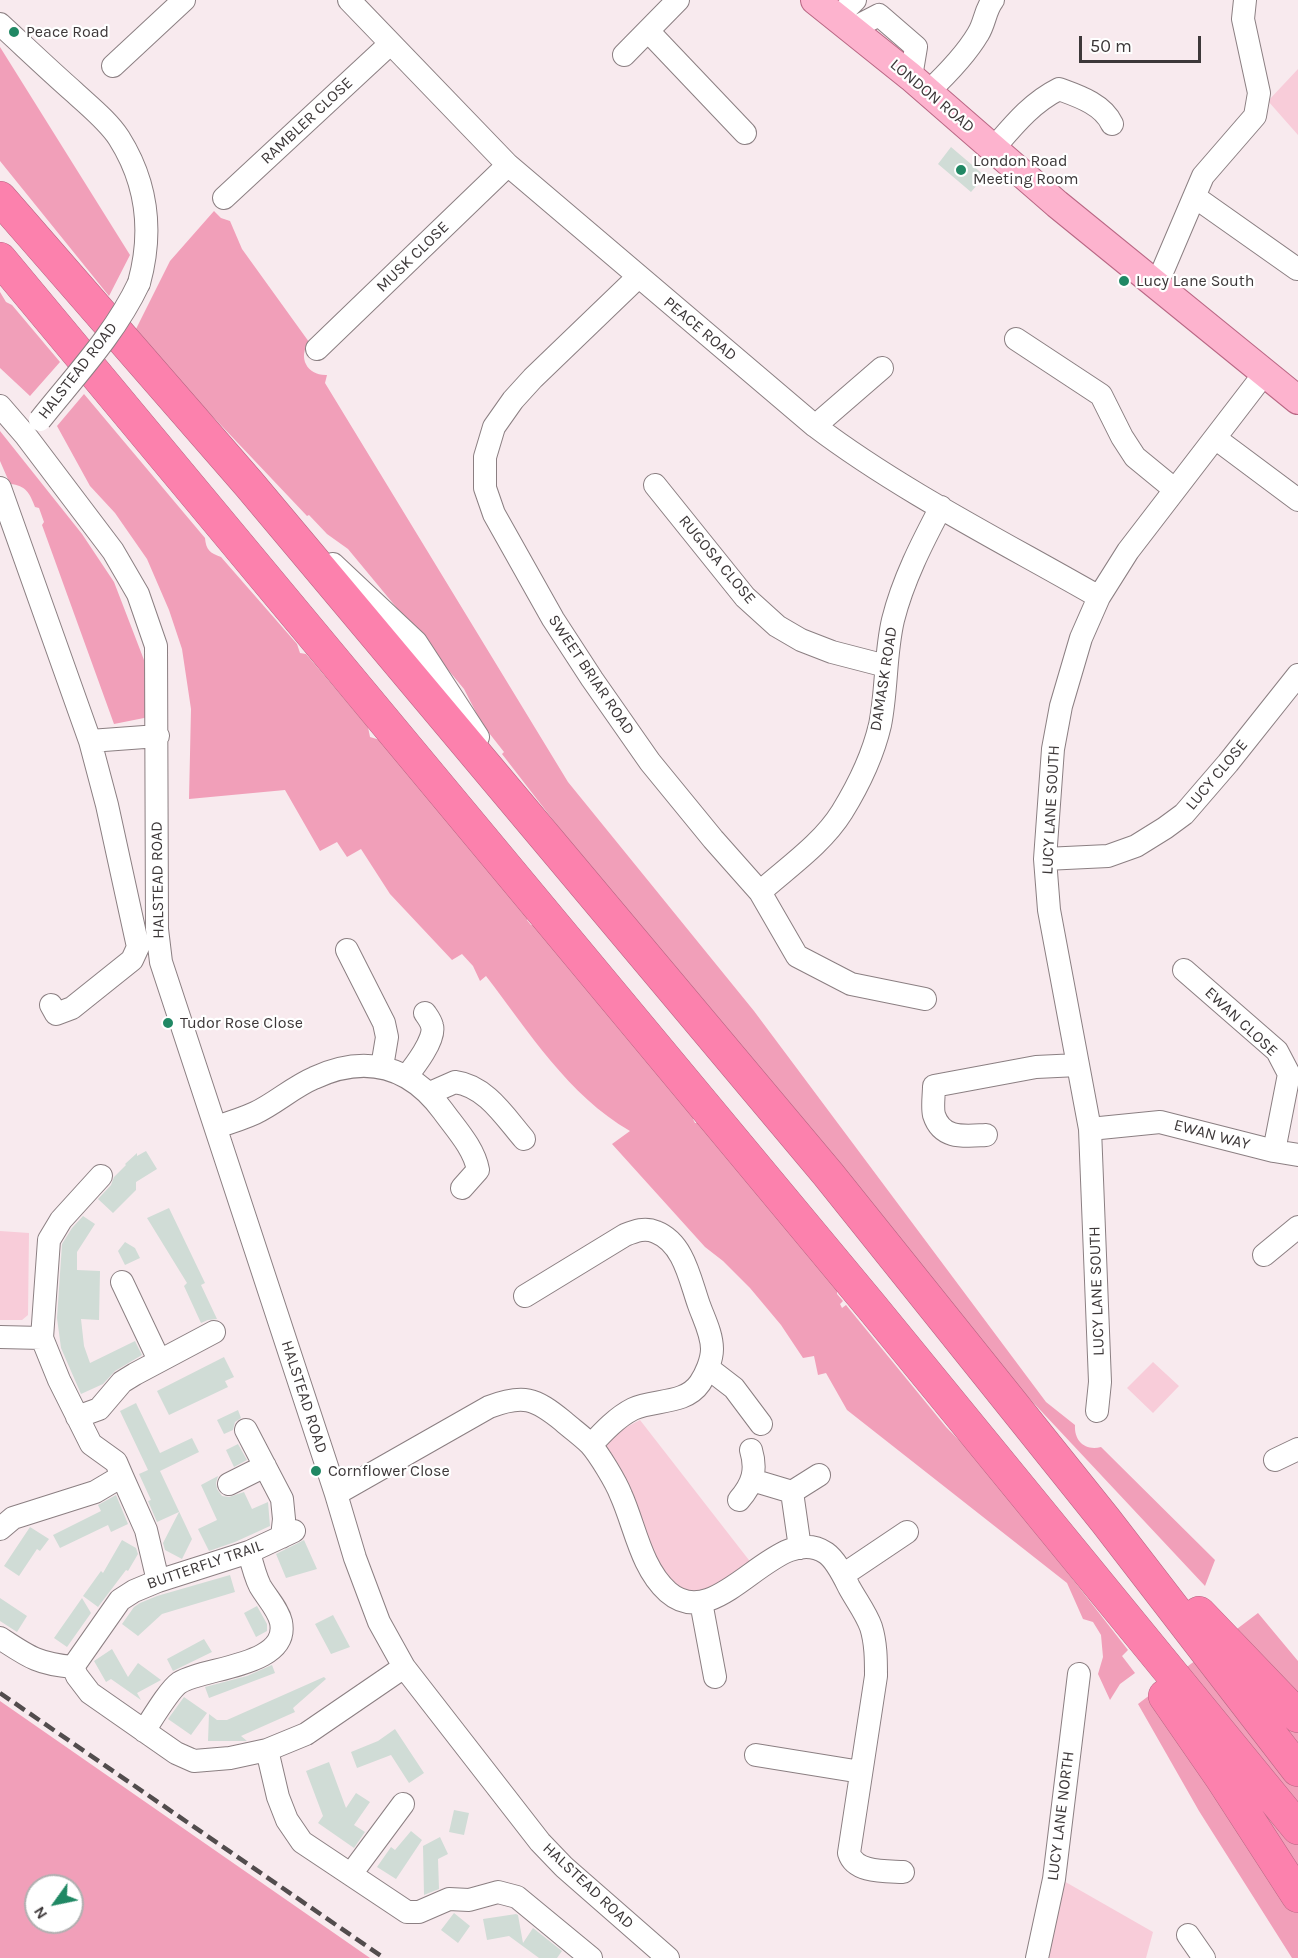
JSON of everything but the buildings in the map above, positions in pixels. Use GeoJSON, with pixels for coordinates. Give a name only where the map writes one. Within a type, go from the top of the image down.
{"type":"FeatureCollection","features":[{"type":"Feature","properties":{"kind":"highway"},"geometry":{"type":"LineString","coordinates":[[0,198],[249,484],[828,1174],[1106,1521],[1298,1770]]}},
{"type":"Feature","properties":{"kind":"highway"},"geometry":{"type":"LineString","coordinates":[[0,259],[864,1297],[1298,1828]]}},
{"type":"Feature","properties":{"kind":"highway"},"geometry":{"type":"LineString","coordinates":[[1045,1518],[1221,1777],[1298,1896]]}},
{"type":"Feature","properties":{"kind":"highway"},"geometry":{"type":"LineString","coordinates":[[1106,1521],[1227,1641],[1298,1716]]}},
{"type":"Feature","properties":{"kind":"main road","name":"LONDON ROAD"},"geometry":{"type":"LineString","coordinates":[[815,0],[848,16],[919,85],[1057,204],[1298,400]]}},
{"type":"Feature","properties":{"kind":"street"},"geometry":{"type":"LineString","coordinates":[[113,66],[184,0]]}},
{"type":"Feature","properties":{"kind":"street","name":"PEACE ROAD"},"geometry":{"type":"LineString","coordinates":[[349,0],[508,165],[815,426],[843,447],[941,507],[1099,597]]}},
{"type":"Feature","properties":{"kind":"street"},"geometry":{"type":"LineString","coordinates":[[624,55],[678,0]]}},
{"type":"Feature","properties":{"kind":"street"},"geometry":{"type":"LineString","coordinates":[[919,85],[947,74],[977,36],[986,20],[987,9],[993,0]]}},
{"type":"Feature","properties":{"kind":"street"},"geometry":{"type":"LineString","coordinates":[[1157,284],[1203,176],[1255,116],[1257,82],[1243,19],[1245,0]]}},
{"type":"Feature","properties":{"kind":"street","name":"HALSTEAD ROAD"},"geometry":{"type":"LineString","coordinates":[[0,24],[92,109],[118,137],[132,165],[146,205],[147,242],[139,282],[129,304],[108,335],[33,428],[113,551],[138,594],[156,646],[157,929],[161,962],[355,1558],[379,1622],[404,1667],[540,1842],[564,1867],[668,1958]]}},
{"type":"Feature","properties":{"kind":"street"},"geometry":{"type":"LineString","coordinates":[[648,31],[745,133]]}},
{"type":"Feature","properties":{"kind":"street","name":"RAMBLER CLOSE"},"geometry":{"type":"LineString","coordinates":[[224,198],[390,44]]}},
{"type":"Feature","properties":{"kind":"street"},"geometry":{"type":"LineString","coordinates":[[993,149],[1017,120],[1040,99],[1059,89],[1082,97],[1108,115],[1112,124]]}},
{"type":"Feature","properties":{"kind":"street","name":"MUSK CLOSE"},"geometry":{"type":"LineString","coordinates":[[317,349],[508,165]]}},
{"type":"Feature","properties":{"kind":"street"},"geometry":{"type":"LineString","coordinates":[[1195,198],[1297,269]]}},
{"type":"Feature","properties":{"kind":"street","name":"SWEET BRIAR ROAD"},"geometry":{"type":"LineString","coordinates":[[638,277],[533,378],[513,400],[494,427],[485,457],[485,488],[494,514],[553,619],[598,689],[650,762],[712,839],[760,892],[797,956],[850,984],[925,999]]}},
{"type":"Feature","properties":{"kind":"street"},"geometry":{"type":"LineString","coordinates":[[1016,339],[1101,395],[1135,457],[1174,489]]}},
{"type":"Feature","properties":{"kind":"street"},"geometry":{"type":"LineString","coordinates":[[815,426],[882,368]]}},
{"type":"Feature","properties":{"kind":"street","name":"LUCY LANE SOUTH"},"geometry":{"type":"LineString","coordinates":[[1097,1411],[1100,1382],[1090,1129],[1049,910],[1045,859],[1052,760],[1061,706],[1082,638],[1099,597],[1128,550],[1264,374]]}},
{"type":"Feature","properties":{"kind":"street"},"geometry":{"type":"LineString","coordinates":[[0,406],[33,428]]}},
{"type":"Feature","properties":{"kind":"street"},"geometry":{"type":"LineString","coordinates":[[1215,438],[1298,500]]}},
{"type":"Feature","properties":{"kind":"street","name":"RUGOSA CLOSE"},"geometry":{"type":"LineString","coordinates":[[655,485],[745,597],[777,626],[801,640],[832,652],[886,666]]}},
{"type":"Feature","properties":{"kind":"street","name":"HALSTEAD ROAD"},"geometry":{"type":"LineString","coordinates":[[0,488],[90,741],[107,805],[138,947],[132,960],[72,1008],[56,1014],[51,1005]]}},
{"type":"Feature","properties":{"kind":"street","name":"DAMASK ROAD"},"geometry":{"type":"LineString","coordinates":[[760,892],[825,835],[841,813],[865,768],[880,724],[893,622],[905,582],[919,548],[941,507]]}},
{"type":"Feature","properties":{"kind":"street","name":"LUCY CLOSE"},"geometry":{"type":"LineString","coordinates":[[1045,859],[1108,856],[1136,846],[1165,828],[1184,814],[1298,675]]}},
{"type":"Feature","properties":{"kind":"street"},"geometry":{"type":"LineString","coordinates":[[90,741],[158,736]]}},
{"type":"Feature","properties":{"kind":"street"},"geometry":{"type":"LineString","coordinates":[[347,950],[384,1023],[387,1037],[382,1067]]}},
{"type":"Feature","properties":{"kind":"street","name":"EWAN CLOSE"},"geometry":{"type":"LineString","coordinates":[[1184,970],[1277,1051],[1289,1074],[1274,1151]]}},
{"type":"Feature","properties":{"kind":"street"},"geometry":{"type":"LineString","coordinates":[[406,1077],[417,1063],[432,1035],[432,1026],[425,1013]]}},
{"type":"Feature","properties":{"kind":"street"},"geometry":{"type":"LineString","coordinates":[[216,1127],[255,1113],[313,1078],[343,1067],[361,1065],[382,1067],[406,1077],[430,1093],[463,1138],[478,1170],[462,1188]]}},
{"type":"Feature","properties":{"kind":"street"},"geometry":{"type":"LineString","coordinates":[[986,1135],[955,1137],[943,1130],[934,1114],[925,1085],[1036,1067],[1078,1065]]}},
{"type":"Feature","properties":{"kind":"street"},"geometry":{"type":"LineString","coordinates":[[430,1093],[455,1082],[474,1087],[487,1097],[524,1139]]}},
{"type":"Feature","properties":{"kind":"street","name":"EWAN WAY"},"geometry":{"type":"LineString","coordinates":[[1090,1129],[1160,1122],[1298,1155]]}},
{"type":"Feature","properties":{"kind":"street"},"geometry":{"type":"LineString","coordinates":[[101,1176],[61,1220],[49,1240],[42,1338],[59,1380],[91,1444],[116,1462],[146,1530],[158,1581]]}},
{"type":"Feature","properties":{"kind":"street"},"geometry":{"type":"LineString","coordinates":[[1264,1255],[1298,1227]]}},
{"type":"Feature","properties":{"kind":"street"},"geometry":{"type":"LineString","coordinates":[[525,1296],[625,1235],[640,1229],[656,1232],[672,1244],[687,1267],[712,1349],[708,1368],[696,1389],[680,1398],[633,1409],[610,1425],[591,1445]]}},
{"type":"Feature","properties":{"kind":"street"},"geometry":{"type":"LineString","coordinates":[[122,1282],[159,1360]]}},
{"type":"Feature","properties":{"kind":"street"},"geometry":{"type":"LineString","coordinates":[[77,1417],[99,1409],[123,1382],[159,1360],[214,1332]]}},
{"type":"Feature","properties":{"kind":"street"},"geometry":{"type":"LineString","coordinates":[[0,1337],[42,1338]]}},
{"type":"Feature","properties":{"kind":"street"},"geometry":{"type":"LineString","coordinates":[[708,1368],[734,1388],[761,1424]]}},
{"type":"Feature","properties":{"kind":"street"},"geometry":{"type":"LineString","coordinates":[[336,1494],[489,1407],[508,1399],[524,1398],[545,1407],[591,1445],[620,1493],[647,1563],[658,1582],[670,1594],[687,1601],[701,1602],[718,1596],[791,1550],[809,1547],[827,1554],[843,1575],[870,1626],[875,1650],[876,1676],[849,1853],[854,1863],[863,1868],[903,1872]]}},
{"type":"Feature","properties":{"kind":"street"},"geometry":{"type":"LineString","coordinates":[[229,1484],[265,1466],[246,1430]]}},
{"type":"Feature","properties":{"kind":"street"},"geometry":{"type":"LineString","coordinates":[[1275,1460],[1298,1449]]}},
{"type":"Feature","properties":{"kind":"street"},"geometry":{"type":"LineString","coordinates":[[739,1500],[752,1480],[754,1462],[751,1450]]}},
{"type":"Feature","properties":{"kind":"street","name":"BUTTERFLY TRAIL"},"geometry":{"type":"LineString","coordinates":[[73,1667],[120,1600],[134,1591],[249,1552],[288,1534],[282,1499],[265,1466]]}},
{"type":"Feature","properties":{"kind":"street"},"geometry":{"type":"LineString","coordinates":[[752,1480],[792,1492],[819,1475]]}},
{"type":"Feature","properties":{"kind":"street"},"geometry":{"type":"LineString","coordinates":[[0,1529],[13,1518],[95,1492],[122,1476]]}},
{"type":"Feature","properties":{"kind":"street"},"geometry":{"type":"LineString","coordinates":[[792,1492],[800,1548]]}},
{"type":"Feature","properties":{"kind":"street"},"geometry":{"type":"LineString","coordinates":[[843,1575],[907,1532]]}},
{"type":"Feature","properties":{"kind":"street"},"geometry":{"type":"LineString","coordinates":[[144,1731],[177,1684],[189,1677],[214,1672],[263,1655],[276,1643],[281,1632],[281,1622],[256,1577],[249,1552]]}},
{"type":"Feature","properties":{"kind":"street"},"geometry":{"type":"LineString","coordinates":[[701,1602],[715,1677]]}},
{"type":"Feature","properties":{"kind":"street"},"geometry":{"type":"LineString","coordinates":[[0,1638],[36,1661],[73,1667],[90,1693],[176,1753],[194,1761],[230,1758],[267,1750],[306,1734],[404,1667]]}},
{"type":"Feature","properties":{"kind":"street","name":"LUCY LANE NORTH"},"geometry":{"type":"LineString","coordinates":[[1037,1958],[1054,1879],[1079,1674]]}},
{"type":"Feature","properties":{"kind":"street"},"geometry":{"type":"LineString","coordinates":[[267,1750],[286,1820],[302,1842],[407,1912],[419,1912],[449,1899],[469,1900],[498,1892],[517,1897],[591,1958]]}},
{"type":"Feature","properties":{"kind":"street"},"geometry":{"type":"LineString","coordinates":[[756,1755],[861,1772]]}},
{"type":"Feature","properties":{"kind":"street"},"geometry":{"type":"LineString","coordinates":[[351,1874],[403,1804]]}},
{"type":"Feature","properties":{"kind":"street"},"geometry":{"type":"LineString","coordinates":[[1188,1935],[1204,1958]]}},
{"type":"Feature","properties":{"kind":"shaded area"},"geometry":{"type":"Polygon","coordinates":[[[0,47],[130,255],[109,296],[0,161],[0,47]]]}},
{"type":"Feature","properties":{"kind":"shaded area"},"geometry":{"type":"Polygon","coordinates":[[[1298,69],[1298,135],[1268,101],[1298,69]]]}},
{"type":"Feature","properties":{"kind":"shaded area"},"geometry":{"type":"Polygon","coordinates":[[[214,211],[221,218],[230,221],[242,249],[309,342],[304,354],[306,365],[314,373],[327,375],[325,383],[568,782],[754,1011],[1046,1402],[1075,1425],[1076,1436],[1082,1444],[1090,1448],[1101,1447],[1215,1560],[1205,1586],[998,1365],[649,944],[502,754],[504,752],[482,724],[464,689],[348,549],[327,534],[309,515],[307,516],[182,384],[136,329],[170,261],[214,211]]]}},
{"type":"Feature","properties":{"kind":"shaded area"},"geometry":{"type":"Polygon","coordinates":[[[0,292],[6,302],[12,305],[60,362],[30,396],[0,368],[0,292]]]}},
{"type":"Feature","properties":{"kind":"shaded area"},"geometry":{"type":"Polygon","coordinates":[[[84,394],[205,538],[209,551],[221,557],[297,644],[300,653],[306,654],[368,727],[370,737],[380,740],[528,914],[527,920],[531,925],[537,926],[693,1113],[695,1123],[702,1123],[837,1286],[837,1294],[843,1301],[840,1304],[842,1308],[846,1305],[946,1427],[984,1466],[1128,1650],[1122,1656],[1135,1673],[1120,1684],[1110,1700],[1098,1674],[1103,1657],[1101,1635],[1093,1622],[1083,1619],[1067,1583],[847,1410],[826,1373],[818,1375],[814,1356],[803,1358],[781,1325],[750,1288],[705,1247],[612,1144],[630,1131],[587,1099],[569,1081],[534,1040],[486,976],[480,981],[473,966],[462,954],[452,960],[390,894],[361,849],[347,857],[337,842],[320,851],[285,790],[189,799],[191,709],[182,649],[169,610],[147,559],[115,513],[90,486],[57,426],[84,394]]]}},
{"type":"Feature","properties":{"kind":"shaded area"},"geometry":{"type":"Polygon","coordinates":[[[0,431],[82,534],[114,582],[144,660],[149,717],[114,724],[42,525],[44,522],[39,508],[35,507],[24,488],[10,484],[0,461],[0,431]]]}},
{"type":"Feature","properties":{"kind":"shaded area"},"geometry":{"type":"Polygon","coordinates":[[[0,1231],[29,1233],[28,1315],[22,1320],[0,1320],[0,1231]]]}},
{"type":"Feature","properties":{"kind":"shaded area"},"geometry":{"type":"Polygon","coordinates":[[[1153,1362],[1179,1386],[1153,1413],[1127,1388],[1153,1362]]]}},
{"type":"Feature","properties":{"kind":"shaded area"},"geometry":{"type":"Polygon","coordinates":[[[640,1420],[752,1564],[704,1590],[689,1591],[665,1579],[606,1448],[616,1434],[640,1420]]]}},
{"type":"Feature","properties":{"kind":"shaded area"},"geometry":{"type":"Polygon","coordinates":[[[1258,1613],[1298,1661],[1298,1958],[1292,1958],[1199,1811],[1138,1704],[1258,1613]]]}},
{"type":"Feature","properties":{"kind":"shaded area"},"geometry":{"type":"Polygon","coordinates":[[[0,1701],[370,1958],[0,1958],[0,1701]]]}},
{"type":"Feature","properties":{"kind":"shaded area"},"geometry":{"type":"Polygon","coordinates":[[[1062,1880],[1153,1932],[1146,1958],[1042,1958],[1062,1880]]]}},
{"type":"Feature","properties":{"kind":"railway"},"geometry":{"type":"LineString","coordinates":[[0,1693],[384,1958]]}},
{"type":"Feature","properties":{"kind":"place","name":"Peace Road"},"geometry":{"type":"Point","coordinates":[14,32]}},
{"type":"Feature","properties":{"kind":"place","name":"London Road Meeting Room"},"geometry":{"type":"Point","coordinates":[961,170]}},
{"type":"Feature","properties":{"kind":"place","name":"Lucy Lane South"},"geometry":{"type":"Point","coordinates":[1124,281]}},
{"type":"Feature","properties":{"kind":"place","name":"Tudor Rose Close"},"geometry":{"type":"Point","coordinates":[168,1023]}},
{"type":"Feature","properties":{"kind":"place","name":"Cornflower Close"},"geometry":{"type":"Point","coordinates":[316,1471]}}]}
